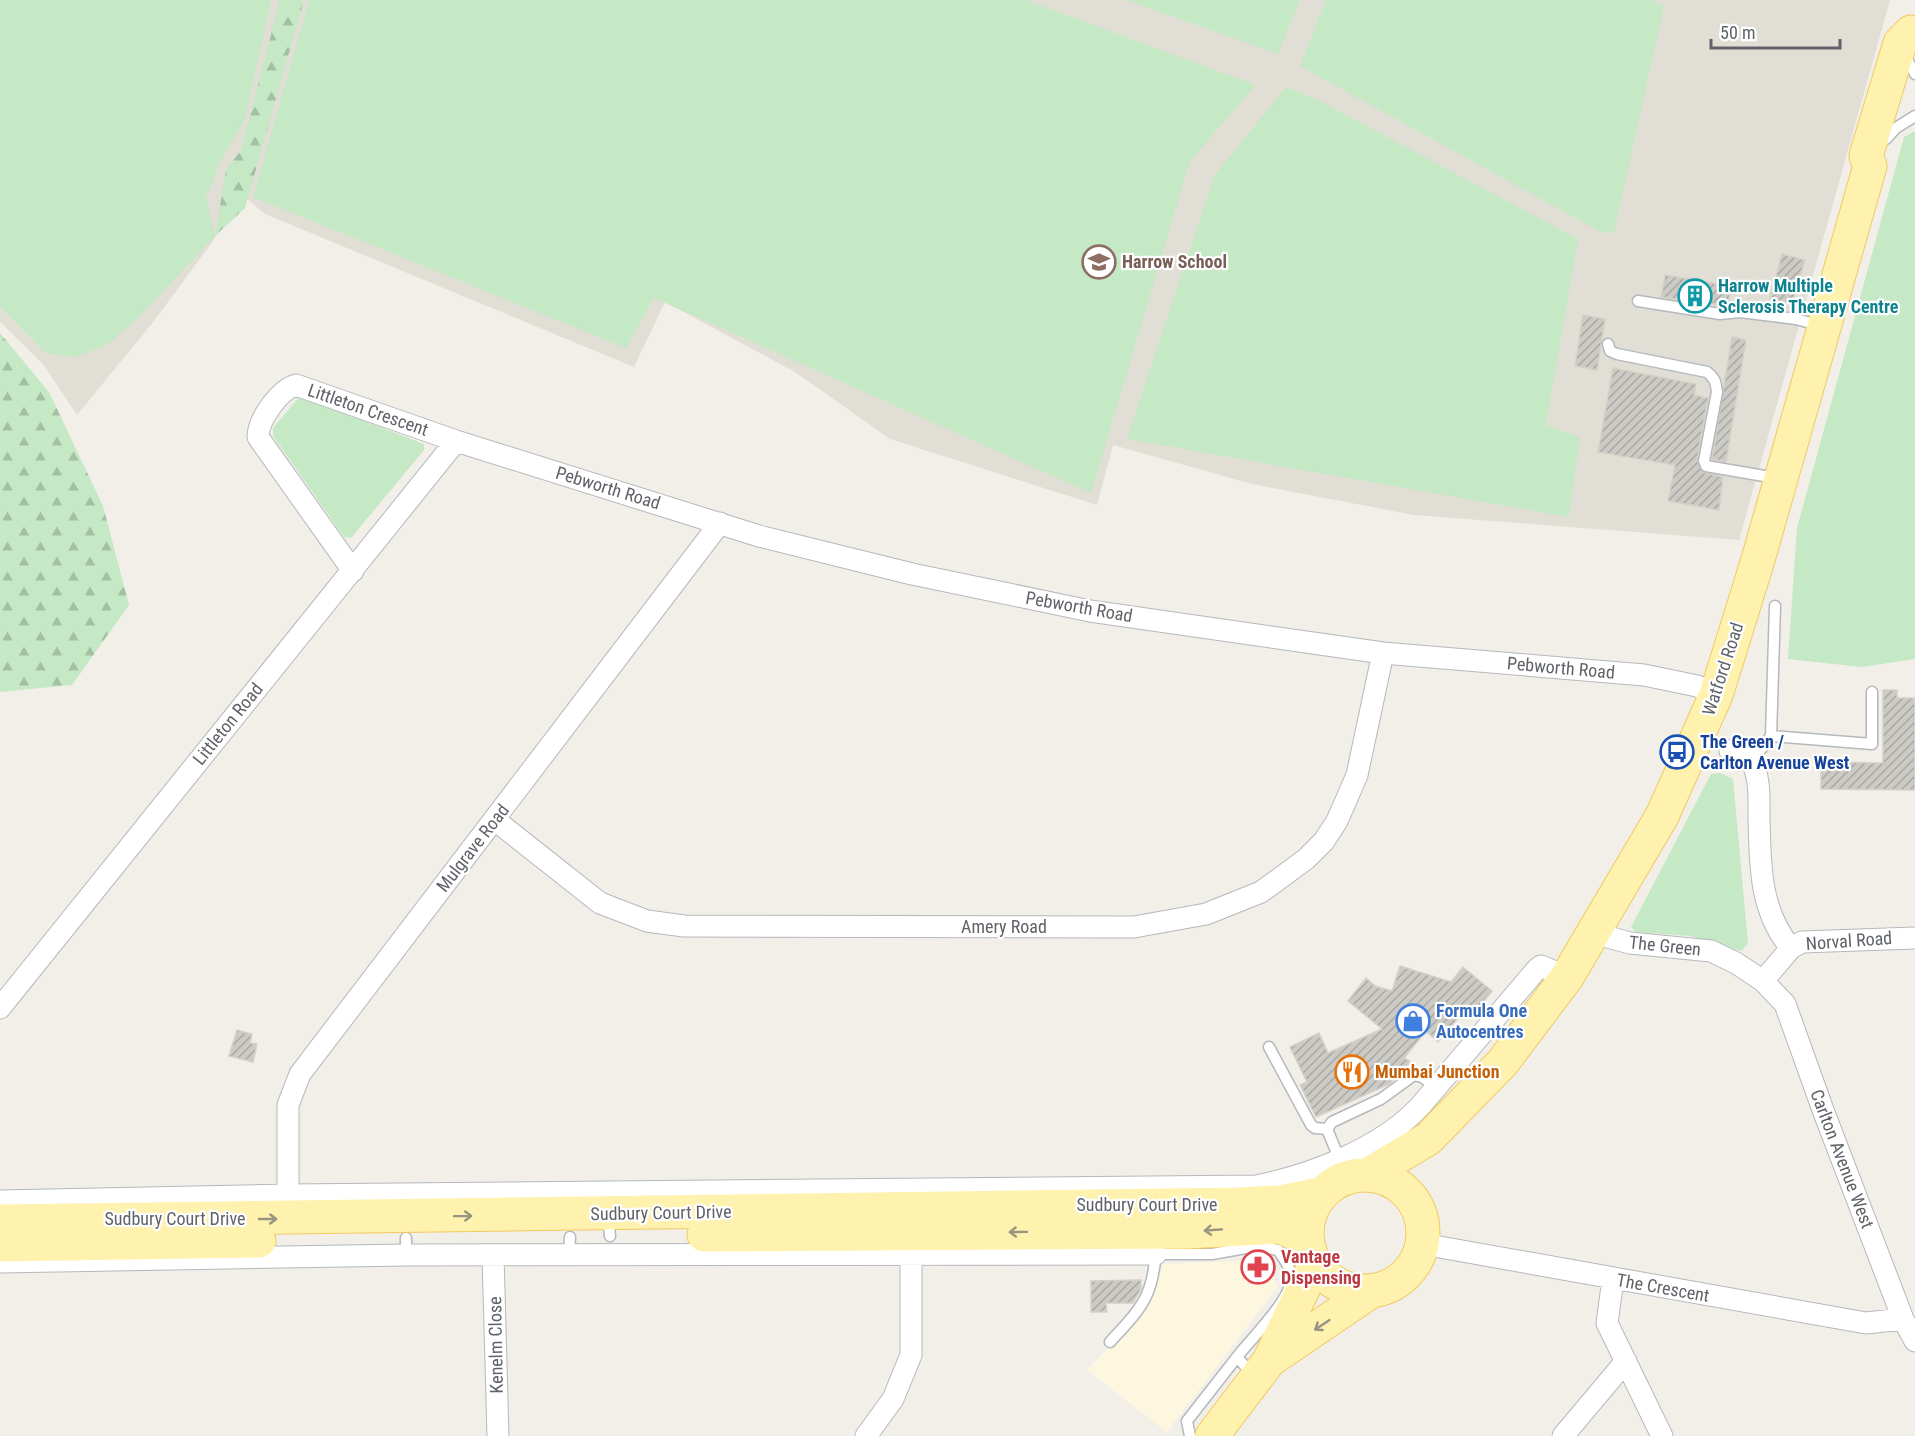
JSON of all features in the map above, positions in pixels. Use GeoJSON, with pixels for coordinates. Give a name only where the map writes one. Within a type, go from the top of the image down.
{"type":"FeatureCollection","features":[{"type":"Feature","properties":{"kind":"main road","name":"Watford Road"},"geometry":{"type":"LineString","coordinates":[[1878,152],[1866,156],[1900,43],[1912,46]]}},
{"type":"Feature","properties":{"kind":"main road","name":"Watford Road"},"geometry":{"type":"LineString","coordinates":[[1367,1175],[1503,1062],[1538,1020],[1597,929],[1662,816],[1716,695],[1878,152]]}},
{"type":"Feature","properties":{"kind":"main road","name":"Watford Road"},"geometry":{"type":"LineString","coordinates":[[1412,1198],[1415,1168],[1432,1122]]}},
{"type":"Feature","properties":{"kind":"main road"},"geometry":{"type":"LineString","coordinates":[[1254,1365],[1370,1292],[1388,1287],[1404,1277],[1416,1262],[1423,1244],[1422,1221],[1412,1198],[1390,1180],[1367,1175],[1350,1176],[1333,1184],[1321,1194],[1311,1209],[1307,1222],[1311,1254],[1333,1282],[1349,1290],[1370,1292]]}},
{"type":"Feature","properties":{"kind":"main road","name":"Sudbury Court Drive"},"geometry":{"type":"LineString","coordinates":[[0,1245],[71,1232],[353,1207],[826,1243],[1088,1218],[1235,1193],[1280,1202],[1321,1194]]}},
{"type":"Feature","properties":{"kind":"main road","name":"Sudbury Court Drive"},"geometry":{"type":"LineString","coordinates":[[0,1221],[71,1232],[106,1253],[570,1246],[609,1225],[1088,1218],[1157,1243],[1281,1227],[1296,1234],[1311,1254]]}},
{"type":"Feature","properties":{"kind":"main road"},"geometry":{"type":"LineString","coordinates":[[1212,1436],[1254,1365],[1311,1254]]}},
{"type":"Feature","properties":{"kind":"street","name":"Littleton Crescent"},"geometry":{"type":"LineString","coordinates":[[353,571],[258,437],[258,426],[287,388],[296,385],[456,441]]}},
{"type":"Feature","properties":{"kind":"street","name":"Pebworth Road"},"geometry":{"type":"LineString","coordinates":[[456,441],[759,536],[912,574],[1090,610],[1383,653],[1644,675],[1697,686],[1716,695]]}},
{"type":"Feature","properties":{"kind":"street","name":"Littleton Road"},"geometry":{"type":"LineString","coordinates":[[0,1008],[456,441]]}},
{"type":"Feature","properties":{"kind":"street","name":"Mulgrave Road"},"geometry":{"type":"LineString","coordinates":[[288,1196],[288,1105],[300,1074],[720,523]]}},
{"type":"Feature","properties":{"kind":"street","name":"Amery Road"},"geometry":{"type":"LineString","coordinates":[[495,820],[600,903],[647,921],[684,926],[1134,927],[1206,914],[1261,892],[1306,859],[1324,841],[1337,820],[1357,775],[1383,653]]}},
{"type":"Feature","properties":{"kind":"street"},"geometry":{"type":"LineString","coordinates":[[1730,751],[1752,761],[1759,777],[1760,868],[1770,916],[1779,933],[1791,948]]}},
{"type":"Feature","properties":{"kind":"street","name":"The Green"},"geometry":{"type":"LineString","coordinates":[[1597,929],[1608,937],[1622,941],[1711,951],[1763,981]]}},
{"type":"Feature","properties":{"kind":"street","name":"Norval Road"},"geometry":{"type":"LineString","coordinates":[[1763,981],[1791,948],[1802,942],[1915,938]]}},
{"type":"Feature","properties":{"kind":"street"},"geometry":{"type":"LineString","coordinates":[[1235,1193],[1280,1181],[1339,1158],[1382,1140],[1406,1122],[1432,1122],[1437,1088],[1537,969],[1541,966],[1567,977]]}},
{"type":"Feature","properties":{"kind":"street","name":"Carlton Avenue West"},"geometry":{"type":"LineString","coordinates":[[1763,981],[1785,1004],[1903,1319],[1915,1341]]}},
{"type":"Feature","properties":{"kind":"street","name":"Sudbury Court Drive"},"geometry":{"type":"LineString","coordinates":[[0,1201],[288,1196],[353,1207],[1235,1193]]}},
{"type":"Feature","properties":{"kind":"street","name":"Sudbury Court Drive"},"geometry":{"type":"LineString","coordinates":[[406,1247],[493,1255],[570,1246],[826,1243],[911,1252],[1157,1243]]}},
{"type":"Feature","properties":{"kind":"street","name":"The Crescent"},"geometry":{"type":"LineString","coordinates":[[1423,1244],[1866,1323],[1903,1319]]}},
{"type":"Feature","properties":{"kind":"street"},"geometry":{"type":"LineString","coordinates":[[866,1436],[893,1399],[911,1355],[911,1252]]}},
{"type":"Feature","properties":{"kind":"street","name":"Sudbury Court Drive"},"geometry":{"type":"LineString","coordinates":[[0,1262],[106,1253]]}},
{"type":"Feature","properties":{"kind":"street","name":"Kenelm Close"},"geometry":{"type":"LineString","coordinates":[[493,1255],[498,1436]]}},
{"type":"Feature","properties":{"kind":"street"},"geometry":{"type":"LineString","coordinates":[[1613,1279],[1607,1323],[1662,1436]]}},
{"type":"Feature","properties":{"kind":"street"},"geometry":{"type":"LineString","coordinates":[[1563,1436],[1626,1361]]}},
{"type":"Feature","properties":{"kind":"lane"},"geometry":{"type":"LineString","coordinates":[[1878,152],[1896,128],[1915,116]]}},
{"type":"Feature","properties":{"kind":"lane"},"geometry":{"type":"LineString","coordinates":[[1638,301],[1720,314],[1740,312],[1796,319],[1825,327]]}},
{"type":"Feature","properties":{"kind":"lane"},"geometry":{"type":"LineString","coordinates":[[1608,344],[1610,351],[1617,354],[1711,375],[1716,381],[1717,392],[1704,460],[1706,466],[1781,478]]}},
{"type":"Feature","properties":{"kind":"lane"},"geometry":{"type":"LineString","coordinates":[[1752,761],[1771,736],[1775,606]]}},
{"type":"Feature","properties":{"kind":"lane"},"geometry":{"type":"LineString","coordinates":[[1771,736],[1872,744],[1872,692]]}},
{"type":"Feature","properties":{"kind":"lane"},"geometry":{"type":"LineString","coordinates":[[1269,1047],[1311,1125],[1315,1128],[1327,1129]]}},
{"type":"Feature","properties":{"kind":"lane"},"geometry":{"type":"LineString","coordinates":[[1327,1129],[1332,1122],[1381,1099],[1414,1075],[1422,1077],[1437,1088]]}},
{"type":"Feature","properties":{"kind":"lane"},"geometry":{"type":"LineString","coordinates":[[1327,1129],[1339,1158]]}},
{"type":"Feature","properties":{"kind":"lane"},"geometry":{"type":"LineString","coordinates":[[1110,1342],[1145,1303],[1154,1276],[1157,1243],[1212,1254],[1257,1246],[1278,1251],[1285,1259],[1291,1281],[1254,1365],[1187,1421],[1190,1436]]}},
{"type":"Feature","properties":{"kind":"shaded area","name":"Harrow School"},"geometry":{"type":"Polygon","coordinates":[[[0,0],[1890,0],[1739,540],[1414,515],[1252,484],[1113,445],[1097,505],[890,439],[795,372],[665,302],[634,367],[265,214],[236,190],[228,216],[213,241],[154,321],[77,415],[43,364],[0,322],[0,0]]]}},
{"type":"Feature","properties":{"kind":"shaded area"},"geometry":{"type":"Polygon","coordinates":[[[1265,1260],[1278,1286],[1167,1432],[1087,1370],[1143,1313],[1163,1264],[1265,1260]]]}},
{"type":"Feature","properties":{"kind":"green space"},"geometry":{"type":"Polygon","coordinates":[[[0,0],[271,0],[245,119],[220,162],[206,198],[215,236],[139,317],[107,345],[76,357],[45,353],[0,306],[0,0]]]}},
{"type":"Feature","properties":{"kind":"green space"},"geometry":{"type":"Polygon","coordinates":[[[280,0],[304,0],[245,208],[215,236],[226,170],[241,150],[280,0]]]}},
{"type":"Feature","properties":{"kind":"green space"},"geometry":{"type":"Polygon","coordinates":[[[309,0],[1026,0],[1256,85],[1190,161],[1091,493],[654,298],[626,348],[253,197],[309,0]]]}},
{"type":"Feature","properties":{"kind":"green space"},"geometry":{"type":"Polygon","coordinates":[[[1126,0],[1300,0],[1278,54],[1126,0]]]}},
{"type":"Feature","properties":{"kind":"green space"},"geometry":{"type":"Polygon","coordinates":[[[1326,0],[1650,0],[1664,6],[1614,233],[1601,232],[1300,66],[1326,0]]]}},
{"type":"Feature","properties":{"kind":"green space"},"geometry":{"type":"Polygon","coordinates":[[[1286,87],[1318,100],[1578,239],[1546,425],[1580,437],[1569,517],[1127,439],[1214,176],[1286,87]]]}},
{"type":"Feature","properties":{"kind":"green space"},"geometry":{"type":"Polygon","coordinates":[[[1915,131],[1915,659],[1862,667],[1788,659],[1797,528],[1904,137],[1915,131]]]}},
{"type":"Feature","properties":{"kind":"green space"},"geometry":{"type":"Polygon","coordinates":[[[0,333],[49,392],[103,506],[129,605],[72,685],[0,692],[0,333]]]}},
{"type":"Feature","properties":{"kind":"green space"},"geometry":{"type":"Polygon","coordinates":[[[300,396],[424,444],[424,450],[351,538],[344,537],[273,436],[273,428],[300,396]]]}},
{"type":"Feature","properties":{"kind":"green space"},"geometry":{"type":"Polygon","coordinates":[[[1720,773],[1733,779],[1748,944],[1741,951],[1690,936],[1637,932],[1631,927],[1711,774],[1720,773]]]}},
{"type":"Feature","properties":{"kind":"building"},"geometry":{"type":"Polygon","coordinates":[[[1782,254],[1805,260],[1792,304],[1770,298],[1782,254]]]}},
{"type":"Feature","properties":{"kind":"building","name":"Harrow Multiple Sclerosis Therapy Centre"},"geometry":{"type":"Polygon","coordinates":[[[1665,275],[1731,286],[1728,306],[1661,297],[1665,275]]]}},
{"type":"Feature","properties":{"kind":"building"},"geometry":{"type":"Polygon","coordinates":[[[1583,315],[1605,319],[1597,370],[1575,366],[1583,315]]]}},
{"type":"Feature","properties":{"kind":"building"},"geometry":{"type":"Polygon","coordinates":[[[1732,337],[1746,340],[1726,462],[1712,459],[1732,337]]]}},
{"type":"Feature","properties":{"kind":"building"},"geometry":{"type":"Polygon","coordinates":[[[1613,368],[1696,384],[1694,395],[1708,398],[1697,460],[1702,472],[1723,477],[1719,510],[1668,501],[1675,465],[1598,452],[1613,368]]]}},
{"type":"Feature","properties":{"kind":"building"},"geometry":{"type":"Polygon","coordinates":[[[1883,690],[1897,690],[1897,698],[1915,698],[1915,790],[1821,789],[1821,762],[1883,763],[1883,690]]]}},
{"type":"Feature","properties":{"kind":"building"},"geometry":{"type":"Polygon","coordinates":[[[1400,966],[1451,982],[1463,967],[1492,991],[1472,1016],[1465,1010],[1438,1042],[1426,1031],[1404,1058],[1411,1062],[1389,1084],[1316,1117],[1300,1085],[1307,1082],[1290,1047],[1319,1033],[1328,1053],[1382,1029],[1348,1001],[1366,978],[1375,986],[1392,991],[1400,966]]]}},
{"type":"Feature","properties":{"kind":"building"},"geometry":{"type":"Polygon","coordinates":[[[237,1030],[252,1034],[250,1043],[257,1044],[253,1062],[229,1056],[237,1030]]]}},
{"type":"Feature","properties":{"kind":"building"},"geometry":{"type":"Polygon","coordinates":[[[1141,1280],[1141,1289],[1133,1303],[1106,1303],[1107,1312],[1091,1312],[1091,1281],[1141,1280]]]}},
{"type":"Feature","properties":{"kind":"place","name":"Harrow School"},"geometry":{"type":"Point","coordinates":[1099,262]}},
{"type":"Feature","properties":{"kind":"place","name":"Harrow Multiple Sclerosis Therapy Centre"},"geometry":{"type":"Point","coordinates":[1695,296]}},
{"type":"Feature","properties":{"kind":"place","name":"The Green / Carlton Avenue West"},"geometry":{"type":"Point","coordinates":[1677,752]}},
{"type":"Feature","properties":{"kind":"place","name":"Formula One Autocentres"},"geometry":{"type":"Point","coordinates":[1413,1021]}},
{"type":"Feature","properties":{"kind":"place","name":"Mumbai Junction"},"geometry":{"type":"Point","coordinates":[1352,1072]}},
{"type":"Feature","properties":{"kind":"place","name":"Vantage Dispensing"},"geometry":{"type":"Point","coordinates":[1258,1267]}}]}
